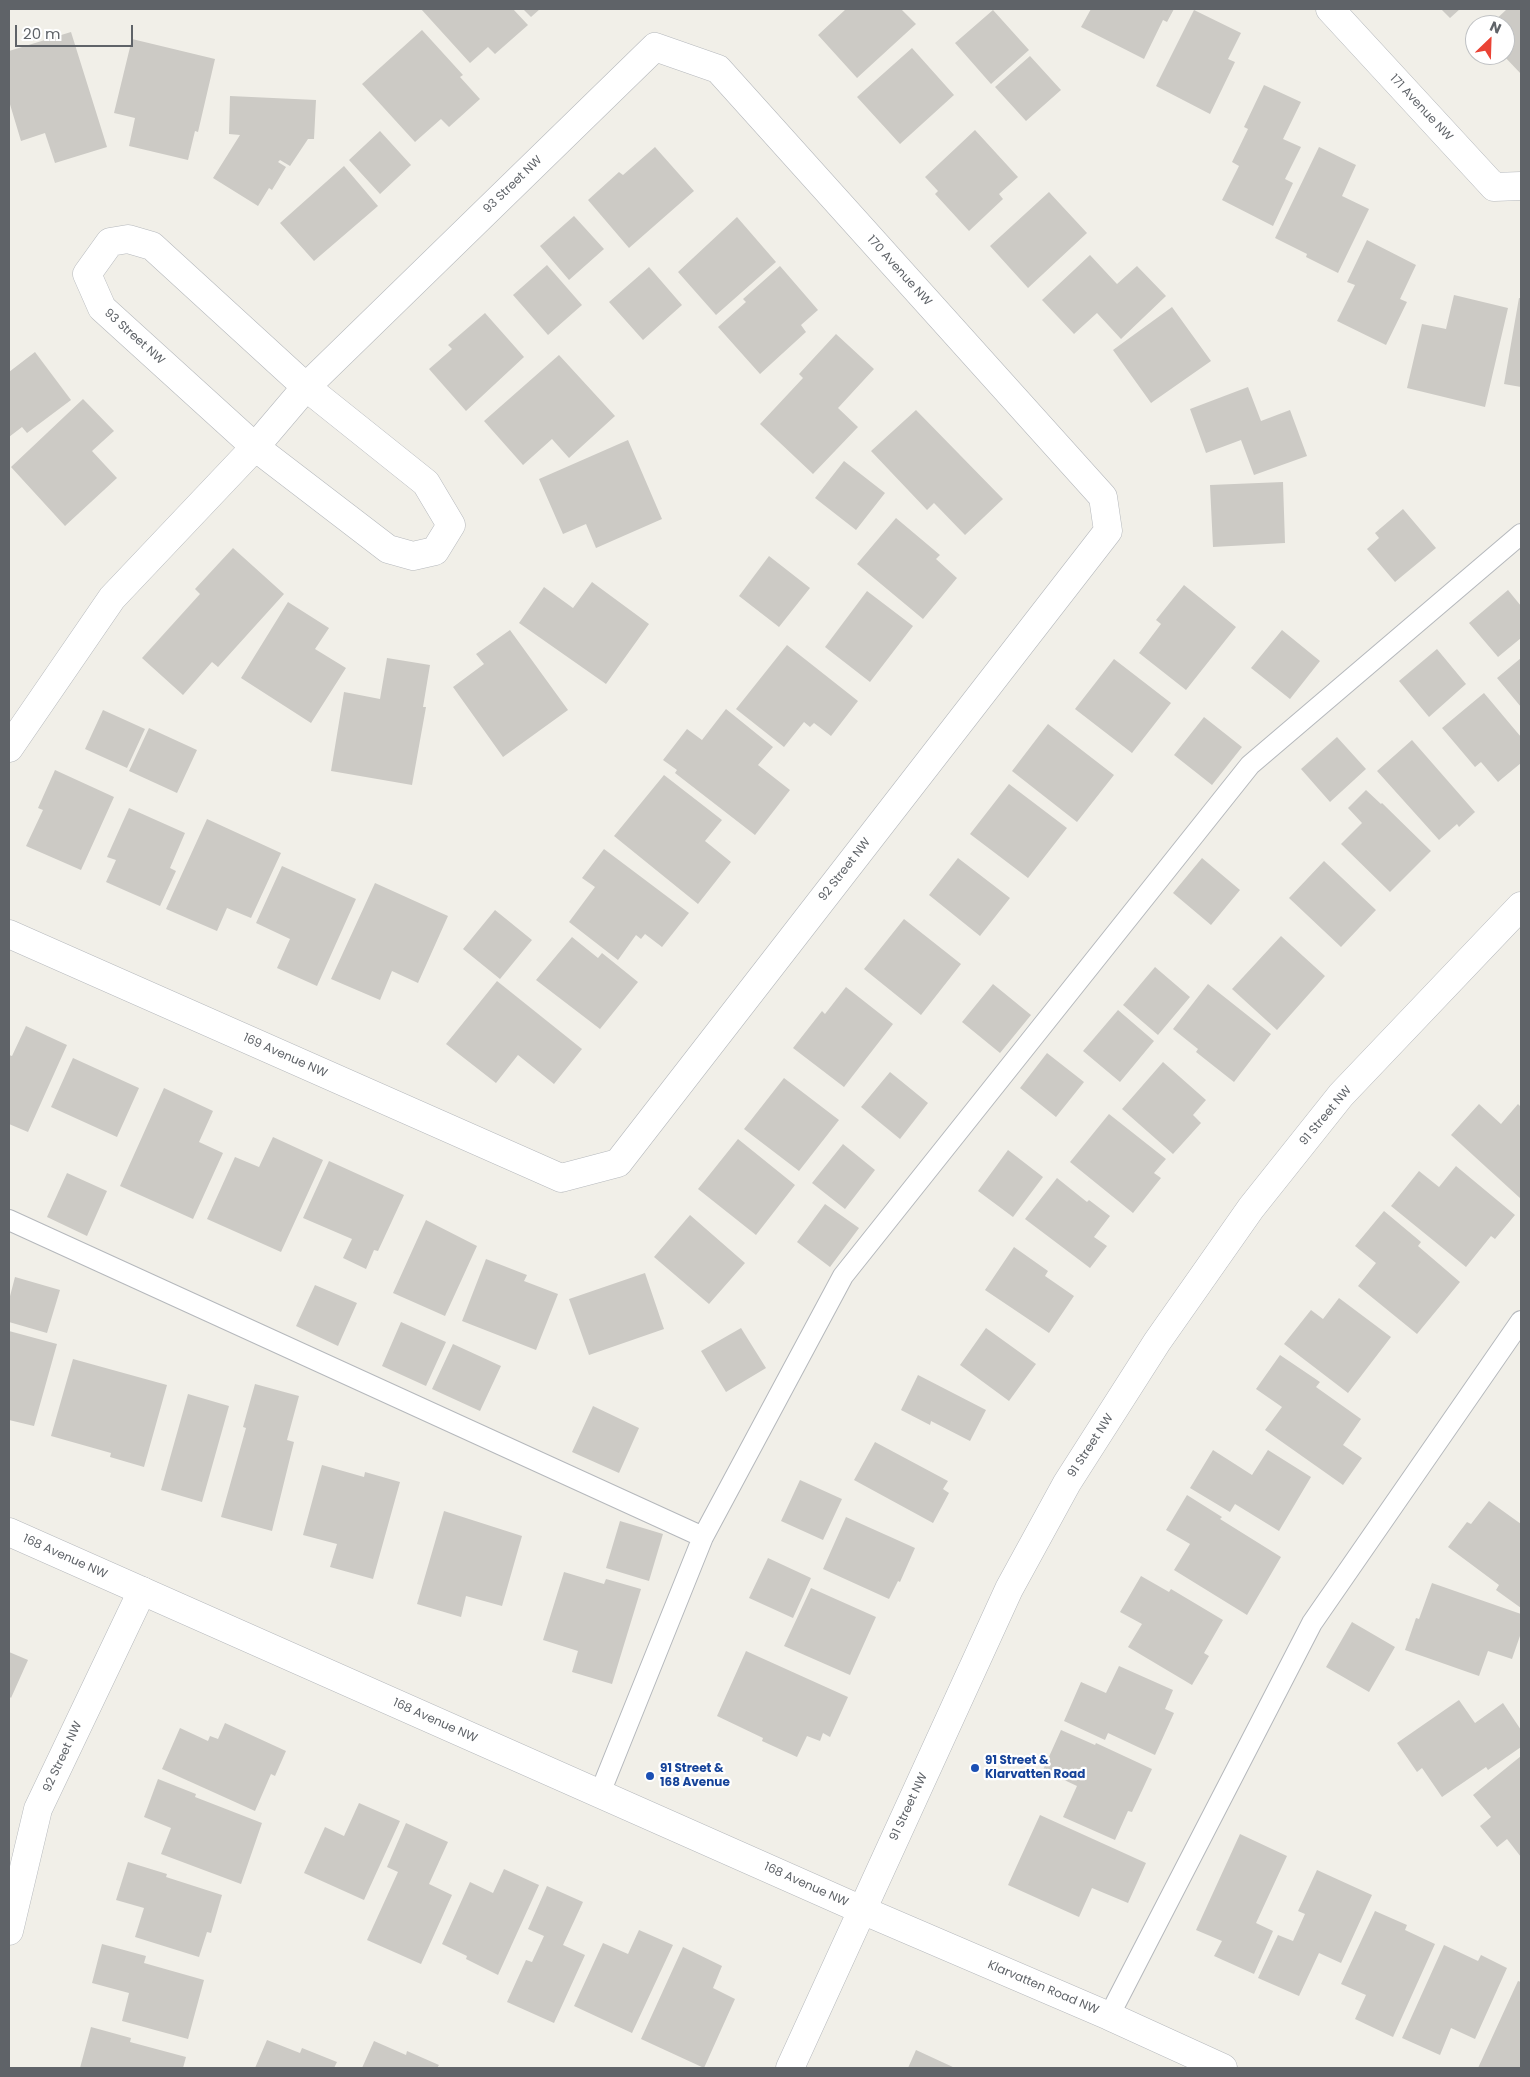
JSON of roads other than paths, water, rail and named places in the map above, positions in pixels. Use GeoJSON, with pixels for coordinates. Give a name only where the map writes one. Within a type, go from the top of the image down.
{"type":"FeatureCollection","features":[{"type":"Feature","properties":{"kind":"street","name":"171 Avenue NW"},"geometry":{"type":"LineString","coordinates":[[1330,9],[1494,187],[1521,186]]}},
{"type":"Feature","properties":{"kind":"street","name":"93 Street NW"},"geometry":{"type":"LineString","coordinates":[[9,748],[112,598],[255,447],[306,387],[655,47]]}},
{"type":"Feature","properties":{"kind":"street","name":"170 Avenue NW"},"geometry":{"type":"LineString","coordinates":[[655,47],[718,70],[1103,497],[1108,531]]}},
{"type":"Feature","properties":{"kind":"street","name":"93 Street NW"},"geometry":{"type":"LineString","coordinates":[[128,239],[152,246],[306,387],[426,483],[451,526],[436,551],[413,556],[388,549],[255,447],[102,308],[87,274],[110,242],[128,239]]}},
{"type":"Feature","properties":{"kind":"street","name":"92 Street NW"},"geometry":{"type":"LineString","coordinates":[[561,1178],[618,1163],[1108,531]]}},
{"type":"Feature","properties":{"kind":"street","name":"91 Street NW"},"geometry":{"type":"LineString","coordinates":[[790,2068],[1009,1589],[1067,1483],[1157,1342],[1252,1208],[1341,1096],[1521,906]]}},
{"type":"Feature","properties":{"kind":"street","name":"169 Avenue NW"},"geometry":{"type":"LineString","coordinates":[[9,934],[561,1178]]}},
{"type":"Feature","properties":{"kind":"street","name":"168 Avenue NW"},"geometry":{"type":"LineString","coordinates":[[9,1532],[862,1910]]}},
{"type":"Feature","properties":{"kind":"street","name":"92 Street NW"},"geometry":{"type":"LineString","coordinates":[[9,1931],[38,1809],[142,1591]]}},
{"type":"Feature","properties":{"kind":"street","name":"Klarvatten Road NW"},"geometry":{"type":"LineString","coordinates":[[862,1910],[1109,2016],[1223,2068]]}},
{"type":"Feature","properties":{"kind":"lane"},"geometry":{"type":"LineString","coordinates":[[600,1794],[703,1537],[843,1276],[1250,764],[1521,534]]}},
{"type":"Feature","properties":{"kind":"lane"},"geometry":{"type":"LineString","coordinates":[[9,1220],[703,1537]]}},
{"type":"Feature","properties":{"kind":"lane"},"geometry":{"type":"LineString","coordinates":[[1109,2016],[1312,1623],[1521,1321]]}},
{"type":"Feature","properties":{"kind":"place","name":"91 Street & Klarvatten Road"},"geometry":{"type":"Point","coordinates":[975,1768]}},
{"type":"Feature","properties":{"kind":"place","name":"91 Street & 168 Avenue"},"geometry":{"type":"Point","coordinates":[650,1776]}}]}
